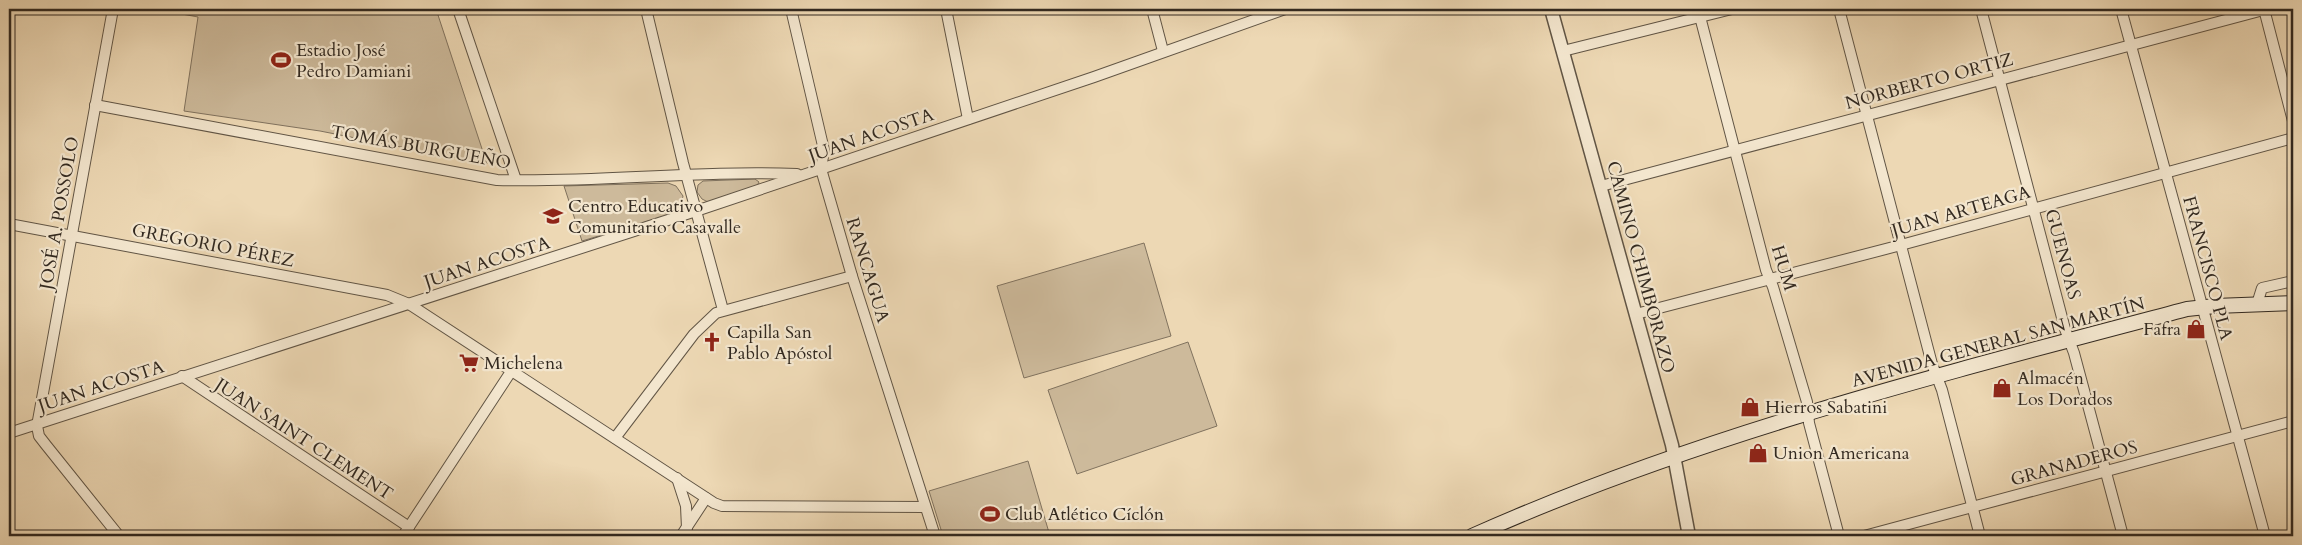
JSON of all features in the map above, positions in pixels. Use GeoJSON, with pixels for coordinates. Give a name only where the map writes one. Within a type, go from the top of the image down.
{"type":"FeatureCollection","features":[{"type":"Feature","properties":{"kind":"main road","name":"AVENIDA GENERAL SAN MARTÍN"},"geometry":{"type":"LineString","coordinates":[[1472,536],[1594,486],[1674,458],[1808,414],[1937,377],[2070,340],[2202,307],[2293,303]]}},
{"type":"Feature","properties":{"kind":"street","name":"JOSÉ A. POSSOLO"},"geometry":{"type":"LineString","coordinates":[[37,423],[114,9]]}},
{"type":"Feature","properties":{"kind":"street"},"geometry":{"type":"LineString","coordinates":[[458,9],[516,180]]}},
{"type":"Feature","properties":{"kind":"street"},"geometry":{"type":"LineString","coordinates":[[646,9],[686,174],[723,310]]}},
{"type":"Feature","properties":{"kind":"street","name":"RANCAGUA"},"geometry":{"type":"LineString","coordinates":[[791,9],[824,150],[821,169],[852,276],[935,536]]}},
{"type":"Feature","properties":{"kind":"street"},"geometry":{"type":"LineString","coordinates":[[946,9],[968,118]]}},
{"type":"Feature","properties":{"kind":"street"},"geometry":{"type":"LineString","coordinates":[[1152,9],[1162,52]]}},
{"type":"Feature","properties":{"kind":"street","name":"JUAN ACOSTA"},"geometry":{"type":"LineString","coordinates":[[9,433],[696,211],[1094,77],[1285,9]]}},
{"type":"Feature","properties":{"kind":"street","name":"CAMINO CHIMBORAZO"},"geometry":{"type":"LineString","coordinates":[[1551,9],[1674,458],[1689,536]]}},
{"type":"Feature","properties":{"kind":"street"},"geometry":{"type":"LineString","coordinates":[[1563,51],[1699,13],[1732,9]]}},
{"type":"Feature","properties":{"kind":"street"},"geometry":{"type":"LineString","coordinates":[[1839,9],[1980,536]]}},
{"type":"Feature","properties":{"kind":"street","name":"GUENOAS"},"geometry":{"type":"LineString","coordinates":[[1981,9],[2123,536]]}},
{"type":"Feature","properties":{"kind":"street","name":"FRANCISCO PLA"},"geometry":{"type":"LineString","coordinates":[[2121,9],[2265,536]]}},
{"type":"Feature","properties":{"kind":"street"},"geometry":{"type":"LineString","coordinates":[[2265,9],[2293,121]]}},
{"type":"Feature","properties":{"kind":"street","name":"NORBERTO ORTIZ"},"geometry":{"type":"LineString","coordinates":[[1601,186],[2000,78],[2265,9]]}},
{"type":"Feature","properties":{"kind":"street","name":"HUM"},"geometry":{"type":"LineString","coordinates":[[1699,13],[1770,279],[1807,402],[1808,414],[1839,536]]}},
{"type":"Feature","properties":{"kind":"street","name":"TOMÁS BURGUEÑO"},"geometry":{"type":"LineString","coordinates":[[95,105],[497,180],[686,174],[804,174]]}},
{"type":"Feature","properties":{"kind":"street","name":"JUAN ARTEAGA"},"geometry":{"type":"LineString","coordinates":[[1636,314],[1901,245],[2293,138]]}},
{"type":"Feature","properties":{"kind":"street","name":"GREGORIO PÉREZ"},"geometry":{"type":"LineString","coordinates":[[9,224],[72,234],[387,295],[409,304],[706,498],[729,508],[925,507]]}},
{"type":"Feature","properties":{"kind":"street"},"geometry":{"type":"LineString","coordinates":[[615,438],[694,334],[710,317],[723,310],[852,276]]}},
{"type":"Feature","properties":{"kind":"street"},"geometry":{"type":"LineString","coordinates":[[2257,304],[2262,288],[2293,281]]}},
{"type":"Feature","properties":{"kind":"street"},"geometry":{"type":"LineString","coordinates":[[406,532],[512,370]]}},
{"type":"Feature","properties":{"kind":"street","name":"JUAN SAINT CLEMENT"},"geometry":{"type":"LineString","coordinates":[[182,376],[406,532]]}},
{"type":"Feature","properties":{"kind":"street","name":"GRANADEROS"},"geometry":{"type":"LineString","coordinates":[[1864,536],[2293,421]]}},
{"type":"Feature","properties":{"kind":"street"},"geometry":{"type":"LineString","coordinates":[[37,423],[39,436],[118,536]]}},
{"type":"Feature","properties":{"kind":"street"},"geometry":{"type":"LineString","coordinates":[[677,478],[686,506],[684,532]]}},
{"type":"Feature","properties":{"kind":"street"},"geometry":{"type":"LineString","coordinates":[[684,532],[706,498]]}},
{"type":"Feature","properties":{"kind":"shaded area"},"geometry":{"type":"Polygon","coordinates":[[[155,9],[436,9],[487,164],[320,131],[184,111],[198,17],[155,9]]]}},
{"type":"Feature","properties":{"kind":"shaded area"},"geometry":{"type":"Polygon","coordinates":[[[755,179],[759,182],[757,186],[708,202],[702,199],[697,192],[698,185],[703,181],[755,179]]]}},
{"type":"Feature","properties":{"kind":"shaded area"},"geometry":{"type":"Polygon","coordinates":[[[668,183],[676,186],[683,196],[680,209],[675,213],[582,241],[564,186],[668,183]]]}},
{"type":"Feature","properties":{"kind":"shaded area"},"geometry":{"type":"Polygon","coordinates":[[[1144,243],[1171,336],[1024,378],[997,286],[1144,243]]]}},
{"type":"Feature","properties":{"kind":"shaded area"},"geometry":{"type":"Polygon","coordinates":[[[1188,342],[1217,426],[1077,474],[1048,390],[1188,342]]]}},
{"type":"Feature","properties":{"kind":"shaded area","name":"Club Atlético Cíclón"},"geometry":{"type":"Polygon","coordinates":[[[1028,461],[1050,536],[943,536],[929,491],[1028,461]]]}},
{"type":"Feature","properties":{"kind":"place","name":"Estadio José Pedro Damiani"},"geometry":{"type":"Point","coordinates":[281,60]}},
{"type":"Feature","properties":{"kind":"place","name":"Centro Educativo Comunitario Casavalle"},"geometry":{"type":"Point","coordinates":[553,216]}},
{"type":"Feature","properties":{"kind":"place","name":"Fafra"},"geometry":{"type":"Point","coordinates":[2196,329]}},
{"type":"Feature","properties":{"kind":"place","name":"Capilla San Pablo Apóstol"},"geometry":{"type":"Point","coordinates":[712,342]}},
{"type":"Feature","properties":{"kind":"place","name":"Michelena"},"geometry":{"type":"Point","coordinates":[469,363]}},
{"type":"Feature","properties":{"kind":"place","name":"Almacén Los Dorados"},"geometry":{"type":"Point","coordinates":[2002,388]}},
{"type":"Feature","properties":{"kind":"place","name":"Hierros Sabatini"},"geometry":{"type":"Point","coordinates":[1750,407]}},
{"type":"Feature","properties":{"kind":"place","name":"Union Americana"},"geometry":{"type":"Point","coordinates":[1758,453]}},
{"type":"Feature","properties":{"kind":"place","name":"Club Atlético Cíclón"},"geometry":{"type":"Point","coordinates":[990,514]}}]}
